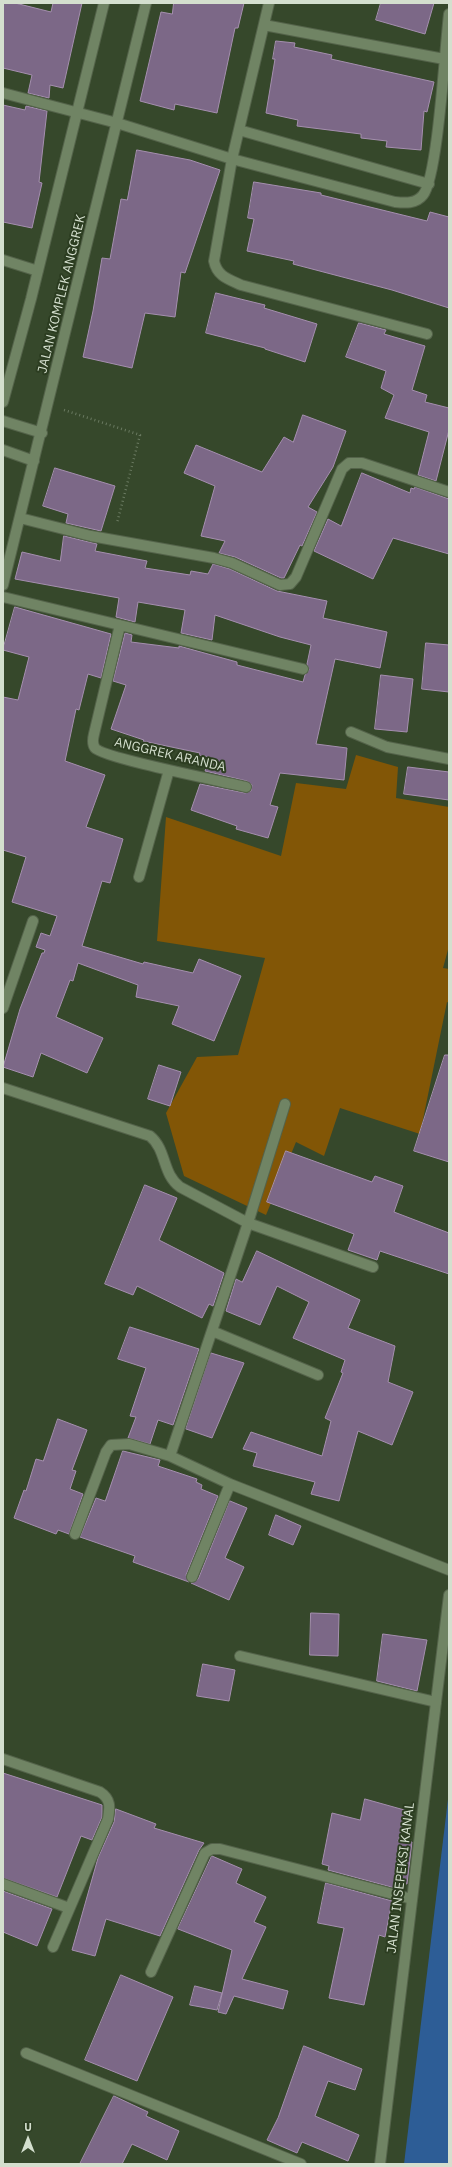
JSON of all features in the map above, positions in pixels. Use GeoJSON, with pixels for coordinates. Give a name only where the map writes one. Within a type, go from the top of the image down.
{"type":"FeatureCollection","features":[{"type":"Feature","properties":{"kind":"street"},"geometry":{"type":"LineString","coordinates":[[3,402],[38,270],[104,3]]}},
{"type":"Feature","properties":{"kind":"street"},"geometry":{"type":"LineString","coordinates":[[269,3],[232,159],[214,261],[216,270],[224,277],[241,285],[427,334]]}},
{"type":"Feature","properties":{"kind":"street","name":"JALAN KOMPLEK ANGGREK"},"geometry":{"type":"LineString","coordinates":[[3,585],[42,433],[146,6]]}},
{"type":"Feature","properties":{"kind":"street"},"geometry":{"type":"LineString","coordinates":[[3,93],[117,123],[232,159],[407,203],[423,196],[429,184],[438,119],[449,14]]}},
{"type":"Feature","properties":{"kind":"street"},"geometry":{"type":"LineString","coordinates":[[264,25],[444,59]]}},
{"type":"Feature","properties":{"kind":"street"},"geometry":{"type":"LineString","coordinates":[[239,130],[429,184]]}},
{"type":"Feature","properties":{"kind":"street"},"geometry":{"type":"LineString","coordinates":[[3,260],[38,270]]}},
{"type":"Feature","properties":{"kind":"street"},"geometry":{"type":"LineString","coordinates":[[3,421],[42,433]]}},
{"type":"Feature","properties":{"kind":"street"},"geometry":{"type":"LineString","coordinates":[[3,450],[34,462]]}},
{"type":"Feature","properties":{"kind":"street"},"geometry":{"type":"LineString","coordinates":[[20,518],[113,540],[214,558],[232,563],[274,584],[285,586],[290,584],[296,577],[339,474],[349,463],[362,463],[449,492]]}},
{"type":"Feature","properties":{"kind":"street"},"geometry":{"type":"LineString","coordinates":[[3,597],[303,669]]}},
{"type":"Feature","properties":{"kind":"street","name":"ANGGREK ARANDA"},"geometry":{"type":"LineString","coordinates":[[120,625],[94,734],[93,744],[96,749],[108,754],[169,770],[246,786]]}},
{"type":"Feature","properties":{"kind":"street"},"geometry":{"type":"LineString","coordinates":[[351,732],[387,747],[449,759]]}},
{"type":"Feature","properties":{"kind":"street"},"geometry":{"type":"LineString","coordinates":[[139,877],[169,770]]}},
{"type":"Feature","properties":{"kind":"street"},"geometry":{"type":"LineString","coordinates":[[3,1008],[33,921]]}},
{"type":"Feature","properties":{"kind":"street"},"geometry":{"type":"LineString","coordinates":[[3,1088],[150,1136],[158,1142],[161,1148],[171,1181],[248,1223],[373,1267]]}},
{"type":"Feature","properties":{"kind":"street"},"geometry":{"type":"LineString","coordinates":[[170,1456],[248,1223],[285,1104]]}},
{"type":"Feature","properties":{"kind":"street"},"geometry":{"type":"LineString","coordinates":[[212,1331],[318,1375]]}},
{"type":"Feature","properties":{"kind":"street"},"geometry":{"type":"LineString","coordinates":[[75,1534],[106,1452],[111,1445],[129,1444],[170,1456],[230,1484],[449,1570]]}},
{"type":"Feature","properties":{"kind":"street"},"geometry":{"type":"LineString","coordinates":[[192,1577],[230,1484]]}},
{"type":"Feature","properties":{"kind":"street","name":"JALAN INSEPEKSI KANAL"},"geometry":{"type":"LineString","coordinates":[[380,2164],[449,1595]]}},
{"type":"Feature","properties":{"kind":"street"},"geometry":{"type":"LineString","coordinates":[[240,1656],[436,1702]]}},
{"type":"Feature","properties":{"kind":"street"},"geometry":{"type":"LineString","coordinates":[[3,1759],[100,1792],[106,1796],[110,1805],[108,1819],[53,1947]]}},
{"type":"Feature","properties":{"kind":"street"},"geometry":{"type":"LineString","coordinates":[[151,1972],[205,1853],[212,1849],[220,1849],[412,1899]]}},
{"type":"Feature","properties":{"kind":"street"},"geometry":{"type":"LineString","coordinates":[[3,1884],[69,1908]]}},
{"type":"Feature","properties":{"kind":"street"},"geometry":{"type":"LineString","coordinates":[[26,2053],[301,2164]]}},
{"type":"Feature","properties":{"kind":"path"},"geometry":{"type":"LineString","coordinates":[[48,404],[140,435],[113,540]]}},
{"type":"Feature","properties":{"kind":"shaded area"},"geometry":{"type":"Polygon","coordinates":[[[356,755],[398,767],[396,798],[449,807],[449,946],[443,968],[449,969],[449,1003],[447,1002],[420,1134],[340,1108],[324,1156],[296,1142],[266,1215],[184,1176],[166,1113],[197,1057],[238,1055],[265,958],[157,941],[166,817],[281,856],[296,783],[346,789],[356,755]]]}},
{"type":"Feature","properties":{"kind":"water"},"geometry":{"type":"Polygon","coordinates":[[[449,1791],[449,2164],[404,2164],[449,1791]]]}},
{"type":"Feature","properties":{"kind":"building"},"geometry":{"type":"Polygon","coordinates":[[[3,3],[15,3],[51,12],[53,3],[82,3],[63,88],[50,85],[49,98],[28,93],[32,75],[3,68],[3,3]]]}},
{"type":"Feature","properties":{"kind":"building"},"geometry":{"type":"Polygon","coordinates":[[[174,3],[244,3],[238,28],[235,28],[217,113],[175,104],[174,110],[140,101],[161,12],[172,14],[174,3]]]}},
{"type":"Feature","properties":{"kind":"building"},"geometry":{"type":"Polygon","coordinates":[[[381,3],[434,3],[425,34],[376,20],[381,3]]]}},
{"type":"Feature","properties":{"kind":"building"},"geometry":{"type":"Polygon","coordinates":[[[276,41],[295,43],[294,47],[332,55],[331,59],[434,82],[427,112],[424,111],[421,150],[386,147],[387,141],[361,138],[361,134],[297,126],[298,120],[266,113],[275,59],[273,59],[276,41]]]}},
{"type":"Feature","properties":{"kind":"building"},"geometry":{"type":"Polygon","coordinates":[[[3,105],[25,110],[26,106],[47,111],[39,182],[42,183],[32,228],[3,222],[3,105]]]}},
{"type":"Feature","properties":{"kind":"building"},"geometry":{"type":"Polygon","coordinates":[[[137,150],[190,160],[220,170],[185,273],[181,272],[175,317],[145,313],[132,368],[83,357],[102,258],[110,259],[121,199],[127,200],[137,150]]]}},
{"type":"Feature","properties":{"kind":"building"},"geometry":{"type":"Polygon","coordinates":[[[254,182],[321,193],[321,195],[427,221],[430,212],[449,217],[449,308],[392,290],[293,264],[294,261],[247,251],[254,219],[248,218],[254,182]]]}},
{"type":"Feature","properties":{"kind":"building"},"geometry":{"type":"Polygon","coordinates":[[[216,293],[265,305],[264,308],[317,324],[305,362],[265,348],[206,333],[216,293]]]}},
{"type":"Feature","properties":{"kind":"building"},"geometry":{"type":"Polygon","coordinates":[[[359,323],[386,330],[384,334],[425,346],[412,390],[427,395],[425,402],[449,408],[449,430],[436,481],[418,475],[429,432],[385,418],[394,395],[381,388],[386,371],[346,357],[359,323]]]}},
{"type":"Feature","properties":{"kind":"building"},"geometry":{"type":"Polygon","coordinates":[[[303,415],[346,431],[333,467],[308,507],[317,512],[302,546],[300,545],[284,578],[281,578],[235,557],[219,553],[225,541],[201,536],[215,486],[184,473],[196,445],[262,472],[284,437],[293,442],[303,415]]]}},
{"type":"Feature","properties":{"kind":"building"},"geometry":{"type":"Polygon","coordinates":[[[55,468],[115,486],[101,531],[66,523],[68,514],[43,506],[55,468]]]}},
{"type":"Feature","properties":{"kind":"building"},"geometry":{"type":"Polygon","coordinates":[[[362,473],[410,493],[411,488],[414,489],[415,487],[449,499],[449,554],[393,538],[373,579],[314,551],[328,519],[341,526],[362,473]]]}},
{"type":"Feature","properties":{"kind":"building"},"geometry":{"type":"Polygon","coordinates":[[[64,536],[97,544],[95,551],[147,561],[145,568],[190,575],[191,571],[208,574],[213,564],[230,569],[277,591],[327,601],[323,618],[387,632],[380,668],[335,659],[316,744],[347,748],[344,780],[280,773],[270,805],[278,807],[268,838],[236,829],[237,826],[191,810],[200,784],[245,793],[251,791],[252,785],[247,781],[205,771],[210,757],[199,755],[200,753],[143,741],[144,740],[111,729],[126,685],[113,681],[125,633],[132,635],[131,642],[179,648],[179,646],[237,662],[237,665],[303,682],[305,675],[309,670],[307,664],[311,645],[280,637],[215,615],[212,640],[181,633],[185,610],[138,602],[135,622],[116,617],[119,598],[15,579],[22,552],[60,561],[64,536]]]}},
{"type":"Feature","properties":{"kind":"building"},"geometry":{"type":"Polygon","coordinates":[[[15,607],[111,634],[101,678],[88,674],[79,710],[76,709],[65,761],[105,775],[86,827],[123,839],[110,883],[102,881],[82,946],[143,964],[144,962],[193,973],[199,959],[241,976],[214,1041],[172,1024],[179,1006],[136,997],[138,985],[78,963],[73,981],[70,980],[56,1017],[103,1038],[87,1073],[41,1053],[33,1077],[3,1067],[20,1009],[42,953],[44,953],[45,950],[36,947],[41,933],[50,936],[57,916],[12,902],[26,857],[3,850],[3,697],[18,700],[29,657],[3,650],[15,607]]]}},
{"type":"Feature","properties":{"kind":"building"},"geometry":{"type":"Polygon","coordinates":[[[426,643],[449,645],[449,692],[422,689],[426,643]]]}},
{"type":"Feature","properties":{"kind":"building"},"geometry":{"type":"Polygon","coordinates":[[[381,675],[413,679],[407,732],[375,729],[381,675]]]}},
{"type":"Feature","properties":{"kind":"building"},"geometry":{"type":"Polygon","coordinates":[[[408,767],[449,772],[449,800],[404,794],[408,767]]]}},
{"type":"Feature","properties":{"kind":"building"},"geometry":{"type":"Polygon","coordinates":[[[445,1055],[449,1055],[449,1162],[414,1151],[445,1055]]]}},
{"type":"Feature","properties":{"kind":"building"},"geometry":{"type":"Polygon","coordinates":[[[159,1065],[181,1072],[170,1106],[148,1099],[159,1065]]]}},
{"type":"Feature","properties":{"kind":"building"},"geometry":{"type":"Polygon","coordinates":[[[286,1151],[372,1182],[375,1176],[403,1186],[394,1212],[449,1233],[449,1274],[380,1251],[377,1260],[348,1250],[354,1234],[267,1202],[286,1151]]]}},
{"type":"Feature","properties":{"kind":"building"},"geometry":{"type":"Polygon","coordinates":[[[145,1185],[177,1198],[159,1240],[224,1273],[213,1306],[209,1304],[202,1318],[137,1286],[133,1295],[105,1284],[145,1185]]]}},
{"type":"Feature","properties":{"kind":"building"},"geometry":{"type":"Polygon","coordinates":[[[257,1251],[360,1300],[348,1328],[395,1346],[388,1382],[413,1392],[392,1445],[358,1431],[339,1501],[311,1494],[315,1482],[253,1466],[257,1453],[243,1449],[251,1432],[322,1456],[331,1421],[325,1418],[343,1373],[341,1372],[345,1360],[293,1338],[309,1302],[277,1286],[260,1325],[226,1311],[236,1279],[242,1282],[257,1251]]]}},
{"type":"Feature","properties":{"kind":"building"},"geometry":{"type":"Polygon","coordinates":[[[130,1327],[199,1349],[173,1425],[158,1420],[150,1444],[128,1438],[136,1417],[130,1416],[146,1368],[118,1359],[130,1327]]]}},
{"type":"Feature","properties":{"kind":"building"},"geometry":{"type":"Polygon","coordinates":[[[211,1353],[244,1363],[212,1438],[186,1429],[211,1353]]]}},
{"type":"Feature","properties":{"kind":"building"},"geometry":{"type":"Polygon","coordinates":[[[58,1419],[87,1430],[72,1470],[76,1471],[70,1489],[83,1494],[69,1534],[58,1530],[56,1534],[14,1518],[24,1490],[26,1491],[36,1459],[43,1461],[58,1419]]]}},
{"type":"Feature","properties":{"kind":"building"},"geometry":{"type":"Polygon","coordinates":[[[123,1451],[160,1460],[158,1466],[197,1479],[196,1482],[202,1485],[201,1489],[218,1496],[186,1575],[189,1582],[133,1562],[135,1556],[80,1537],[96,1498],[105,1501],[123,1451]]]}},
{"type":"Feature","properties":{"kind":"building"},"geometry":{"type":"Polygon","coordinates":[[[230,1501],[247,1508],[225,1558],[244,1567],[229,1600],[191,1583],[198,1579],[230,1501]]]}},
{"type":"Feature","properties":{"kind":"building"},"geometry":{"type":"Polygon","coordinates":[[[276,1515],[301,1526],[293,1545],[269,1535],[276,1515]]]}},
{"type":"Feature","properties":{"kind":"building"},"geometry":{"type":"Polygon","coordinates":[[[311,1613],[339,1614],[338,1656],[310,1655],[311,1613]]]}},
{"type":"Feature","properties":{"kind":"building"},"geometry":{"type":"Polygon","coordinates":[[[383,1634],[427,1640],[417,1691],[377,1681],[383,1634]]]}},
{"type":"Feature","properties":{"kind":"building"},"geometry":{"type":"Polygon","coordinates":[[[203,1664],[235,1670],[229,1701],[197,1696],[203,1664]]]}},
{"type":"Feature","properties":{"kind":"building"},"geometry":{"type":"Polygon","coordinates":[[[3,1773],[102,1805],[102,1817],[92,1840],[81,1836],[57,1897],[3,1878],[3,1773]]]}},
{"type":"Feature","properties":{"kind":"building"},"geometry":{"type":"Polygon","coordinates":[[[365,1799],[408,1811],[398,1841],[412,1842],[407,1884],[396,1882],[395,1888],[328,1870],[329,1866],[322,1864],[332,1813],[360,1820],[365,1799]]]}},
{"type":"Feature","properties":{"kind":"building"},"geometry":{"type":"Polygon","coordinates":[[[116,1809],[156,1824],[154,1828],[204,1843],[199,1850],[160,1936],[106,1919],[95,1956],[72,1950],[98,1858],[114,1822],[116,1809]]]}},
{"type":"Feature","properties":{"kind":"building"},"geometry":{"type":"Polygon","coordinates":[[[212,1856],[242,1869],[236,1883],[266,1897],[254,1922],[266,1927],[242,1979],[288,1991],[283,2009],[234,1996],[226,2014],[218,2012],[232,1950],[178,1929],[212,1856]]]}},
{"type":"Feature","properties":{"kind":"building"},"geometry":{"type":"Polygon","coordinates":[[[326,1883],[392,1901],[385,1937],[379,1935],[364,2005],[329,1998],[344,1928],[318,1923],[326,1883]]]}},
{"type":"Feature","properties":{"kind":"building"},"geometry":{"type":"Polygon","coordinates":[[[3,1891],[52,1909],[37,1946],[3,1932],[3,1891]]]}},
{"type":"Feature","properties":{"kind":"building"},"geometry":{"type":"Polygon","coordinates":[[[121,1975],[173,1997],[137,2081],[85,2060],[121,1975]]]}},
{"type":"Feature","properties":{"kind":"building"},"geometry":{"type":"Polygon","coordinates":[[[195,1986],[222,1993],[217,2010],[190,2005],[195,1986]]]}},
{"type":"Feature","properties":{"kind":"building"},"geometry":{"type":"Polygon","coordinates":[[[304,2046],[362,2069],[355,2090],[328,2081],[315,2116],[359,2135],[348,2161],[302,2142],[297,2153],[267,2140],[278,2118],[304,2046]]]}},
{"type":"Feature","properties":{"kind":"building"},"geometry":{"type":"Polygon","coordinates":[[[114,2096],[148,2112],[146,2116],[179,2131],[167,2160],[132,2144],[122,2164],[80,2164],[114,2096]]]}}]}
